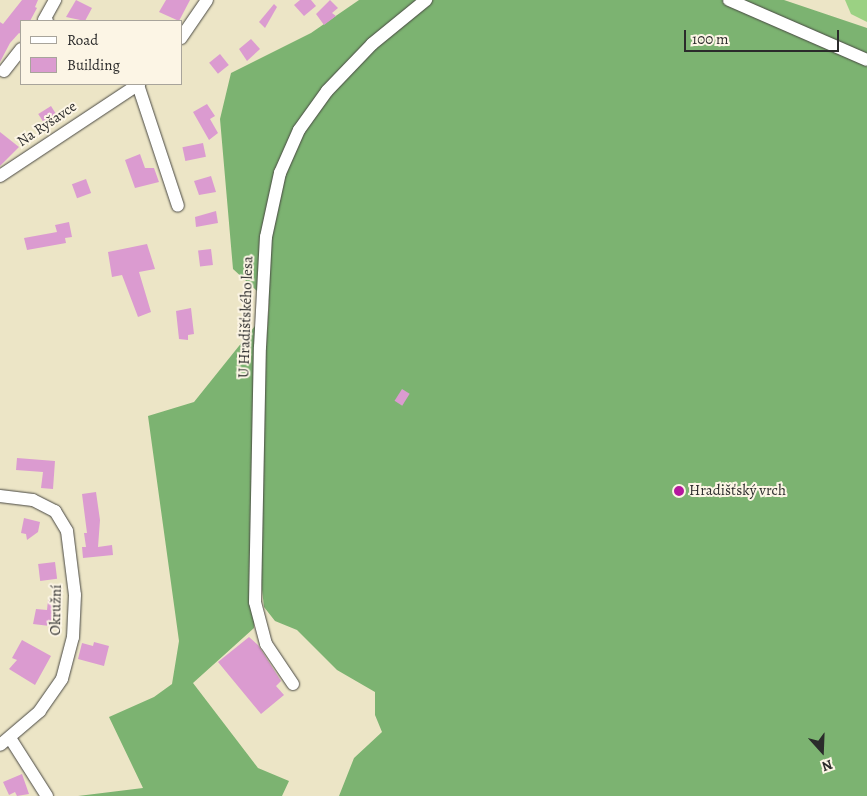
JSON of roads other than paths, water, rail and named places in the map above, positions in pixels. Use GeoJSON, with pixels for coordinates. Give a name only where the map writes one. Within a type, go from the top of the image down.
{"type":"FeatureCollection","features":[{"type":"Feature","properties":{"kind":"street"},"geometry":{"type":"LineString","coordinates":[[182,37],[207,0]]}},
{"type":"Feature","properties":{"kind":"street","name":"U Hradišťského lesa"},"geometry":{"type":"LineString","coordinates":[[294,684],[266,644],[255,602],[260,347],[266,237],[280,173],[300,130],[327,91],[372,44],[426,0]]}},
{"type":"Feature","properties":{"kind":"street"},"geometry":{"type":"LineString","coordinates":[[729,0],[867,60]]}},
{"type":"Feature","properties":{"kind":"street"},"geometry":{"type":"LineString","coordinates":[[45,20],[53,1]]}},
{"type":"Feature","properties":{"kind":"street"},"geometry":{"type":"LineString","coordinates":[[4,71],[20,50]]}},
{"type":"Feature","properties":{"kind":"street","name":"Na Ryšavce"},"geometry":{"type":"LineString","coordinates":[[0,176],[136,85]]}},
{"type":"Feature","properties":{"kind":"street"},"geometry":{"type":"LineString","coordinates":[[138,85],[178,206]]}},
{"type":"Feature","properties":{"kind":"street","name":"Okružní"},"geometry":{"type":"LineString","coordinates":[[0,496],[33,500],[55,511],[67,531],[75,595],[73,637],[62,679],[40,711],[5,741]]}},
{"type":"Feature","properties":{"kind":"street"},"geometry":{"type":"LineString","coordinates":[[5,741],[47,796]]}},
{"type":"Feature","properties":{"kind":"place","name":"Hradišťský vrch"},"geometry":{"type":"Point","coordinates":[679,491]}}]}
